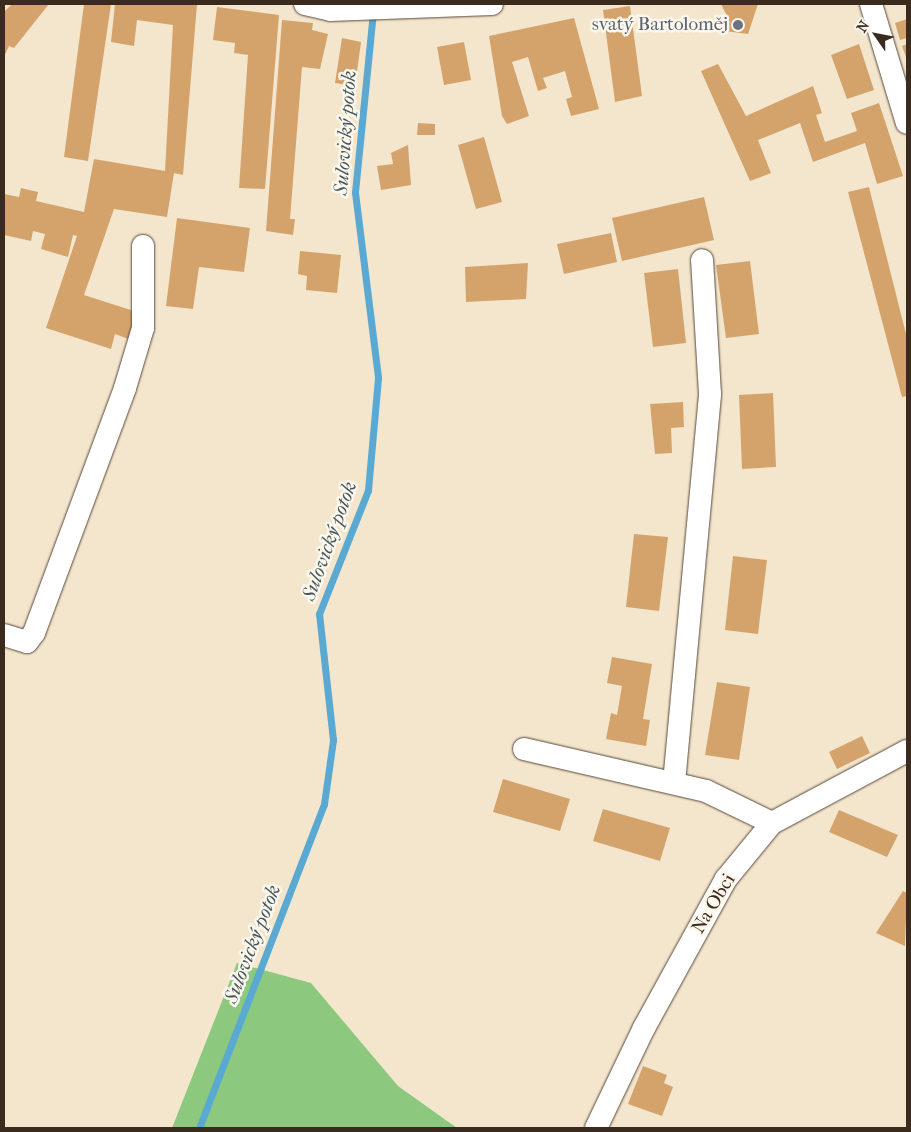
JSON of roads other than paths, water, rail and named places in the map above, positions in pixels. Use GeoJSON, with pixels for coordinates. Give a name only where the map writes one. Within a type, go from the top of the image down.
{"type":"FeatureCollection","features":[{"type":"Feature","properties":{"kind":"street"},"geometry":{"type":"LineString","coordinates":[[305,4],[330,10],[492,4]]}},
{"type":"Feature","properties":{"kind":"street"},"geometry":{"type":"LineString","coordinates":[[871,4],[907,123]]}},
{"type":"Feature","properties":{"kind":"street"},"geometry":{"type":"LineString","coordinates":[[4,635],[27,642],[34,634],[124,388],[143,328],[143,246]]}},
{"type":"Feature","properties":{"kind":"street"},"geometry":{"type":"LineString","coordinates":[[674,783],[710,394],[702,260]]}},
{"type":"Feature","properties":{"kind":"street"},"geometry":{"type":"LineString","coordinates":[[524,749],[706,791],[772,823]]}},
{"type":"Feature","properties":{"kind":"street","name":"Na Obci"},"geometry":{"type":"LineString","coordinates":[[596,1128],[644,1028],[726,880],[772,823],[907,751]]}},
{"type":"Feature","properties":{"kind":"waterway","name":"Sulovický potok"},"geometry":{"type":"LineString","coordinates":[[199,1128],[324,804],[333,740],[319,614],[368,490],[378,377],[355,192],[373,11]]}},
{"type":"Feature","properties":{"kind":"place","name":"svatý Bartoloměj"},"geometry":{"type":"Point","coordinates":[738,25]}}]}
